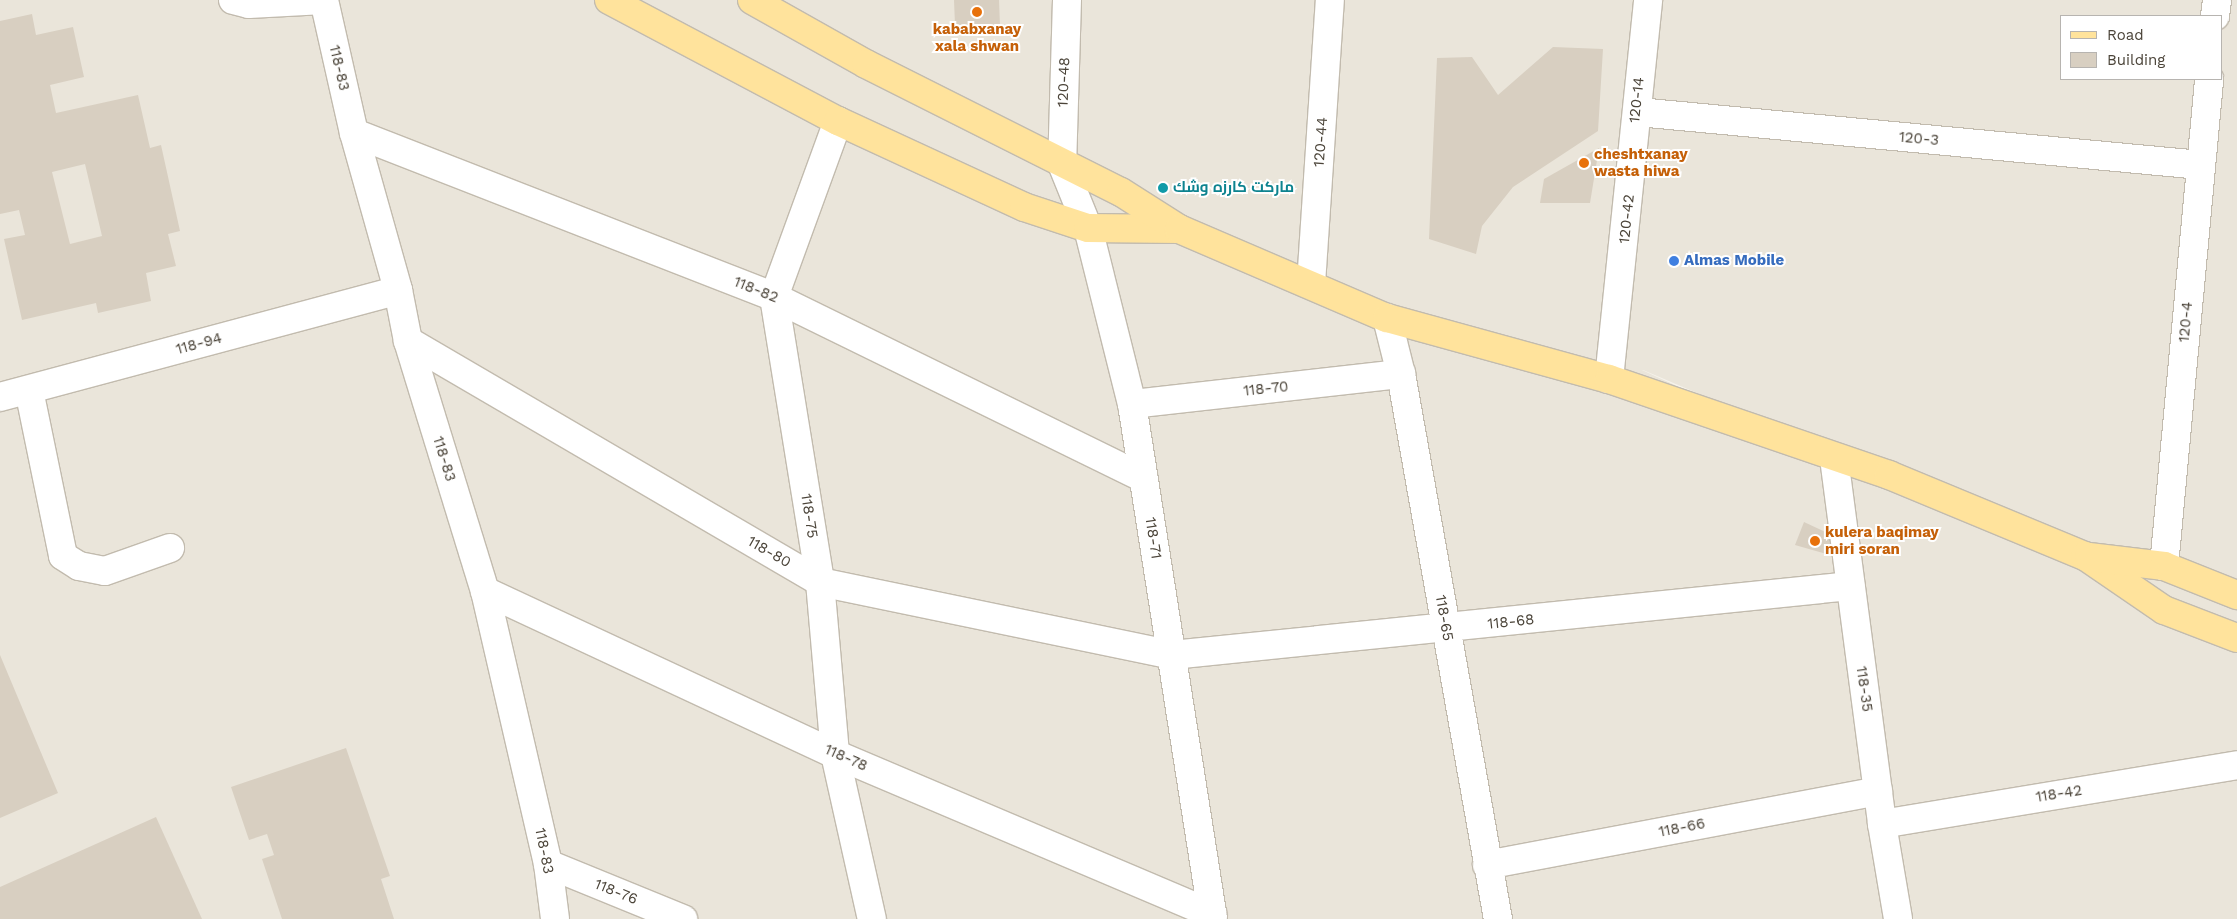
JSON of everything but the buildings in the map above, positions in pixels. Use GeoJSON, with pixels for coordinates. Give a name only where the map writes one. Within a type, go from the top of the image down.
{"type":"FeatureCollection","features":[{"type":"Feature","properties":{"kind":"main road"},"geometry":{"type":"LineString","coordinates":[[609,0],[636,7],[838,121],[1024,207],[1088,228],[1179,229]]}},
{"type":"Feature","properties":{"kind":"main road"},"geometry":{"type":"LineString","coordinates":[[752,0],[866,64],[1121,192],[1179,229],[1387,318],[1609,379],[1834,458],[1889,475],[2085,556],[2164,610],[2237,638]]}},
{"type":"Feature","properties":{"kind":"main road"},"geometry":{"type":"LineString","coordinates":[[2085,556],[2164,566],[2237,594]]}},
{"type":"Feature","properties":{"kind":"street"},"geometry":{"type":"LineString","coordinates":[[233,0],[249,4],[324,0]]}},
{"type":"Feature","properties":{"kind":"street","name":"118-83"},"geometry":{"type":"LineString","coordinates":[[324,0],[354,133],[398,290],[408,341],[485,591],[548,864],[555,919]]}},
{"type":"Feature","properties":{"kind":"street","name":"120-48"},"geometry":{"type":"LineString","coordinates":[[1062,164],[1067,0]]}},
{"type":"Feature","properties":{"kind":"street","name":"120-44"},"geometry":{"type":"LineString","coordinates":[[1311,284],[1330,0]]}},
{"type":"Feature","properties":{"kind":"street","name":"120-42"},"geometry":{"type":"LineString","coordinates":[[1609,379],[1638,112],[1648,0]]}},
{"type":"Feature","properties":{"kind":"street","name":"120-14"},"geometry":{"type":"LineString","coordinates":[[1609,379],[1648,0]]}},
{"type":"Feature","properties":{"kind":"street"},"geometry":{"type":"LineString","coordinates":[[2215,15],[2217,0]]}},
{"type":"Feature","properties":{"kind":"street","name":"120-4"},"geometry":{"type":"LineString","coordinates":[[2164,566],[2209,80]]}},
{"type":"Feature","properties":{"kind":"street","name":"120-3"},"geometry":{"type":"LineString","coordinates":[[1638,112],[2201,165]]}},
{"type":"Feature","properties":{"kind":"street","name":"118-75"},"geometry":{"type":"LineString","coordinates":[[838,121],[774,297],[820,582],[835,754],[872,919]]}},
{"type":"Feature","properties":{"kind":"street","name":"118-82"},"geometry":{"type":"LineString","coordinates":[[354,133],[774,297],[1143,478]]}},
{"type":"Feature","properties":{"kind":"street","name":"118-71"},"geometry":{"type":"LineString","coordinates":[[1062,164],[1088,228],[1132,404],[1213,916]]}},
{"type":"Feature","properties":{"kind":"street","name":"118-94"},"geometry":{"type":"LineString","coordinates":[[0,397],[398,290]]}},
{"type":"Feature","properties":{"kind":"street","name":"118-65"},"geometry":{"type":"LineString","coordinates":[[1387,318],[1401,374],[1498,919]]}},
{"type":"Feature","properties":{"kind":"street","name":"118-80"},"geometry":{"type":"LineString","coordinates":[[408,341],[820,582],[1172,655]]}},
{"type":"Feature","properties":{"kind":"street","name":"118-70"},"geometry":{"type":"LineString","coordinates":[[1132,404],[1401,374]]}},
{"type":"Feature","properties":{"kind":"street"},"geometry":{"type":"LineString","coordinates":[[29,390],[64,556],[78,566],[105,571],[170,548]]}},
{"type":"Feature","properties":{"kind":"street","name":"118-35"},"geometry":{"type":"LineString","coordinates":[[1834,458],[1882,824],[1898,919]]}},
{"type":"Feature","properties":{"kind":"street","name":"118-68"},"geometry":{"type":"LineString","coordinates":[[1172,655],[1850,586]]}},
{"type":"Feature","properties":{"kind":"street","name":"118-78"},"geometry":{"type":"LineString","coordinates":[[485,591],[835,754],[1213,916]]}},
{"type":"Feature","properties":{"kind":"street","name":"118-42"},"geometry":{"type":"LineString","coordinates":[[1882,824],[2237,765]]}},
{"type":"Feature","properties":{"kind":"street","name":"118-66"},"geometry":{"type":"LineString","coordinates":[[1487,865],[1878,791]]}},
{"type":"Feature","properties":{"kind":"street","name":"118-76"},"geometry":{"type":"LineString","coordinates":[[548,864],[683,919]]}},
{"type":"Feature","properties":{"kind":"shaded area"},"geometry":{"type":"Polygon","coordinates":[[[0,0],[2237,0],[2237,919],[0,919],[0,0]],[[1643,370],[1834,458],[1889,475],[1643,370]]]}},
{"type":"Feature","properties":{"kind":"place","name":"kababxanay xala shwan"},"geometry":{"type":"Point","coordinates":[977,12]}},
{"type":"Feature","properties":{"kind":"place","name":"cheshtxanay wasta hiwa"},"geometry":{"type":"Point","coordinates":[1584,163]}},
{"type":"Feature","properties":{"kind":"place","name":"ماركت كارزه وشك"},"geometry":{"type":"Point","coordinates":[1163,188]}},
{"type":"Feature","properties":{"kind":"place","name":"Almas Mobile"},"geometry":{"type":"Point","coordinates":[1674,261]}},
{"type":"Feature","properties":{"kind":"place","name":"kulera baqimay miri soran"},"geometry":{"type":"Point","coordinates":[1815,541]}}]}
